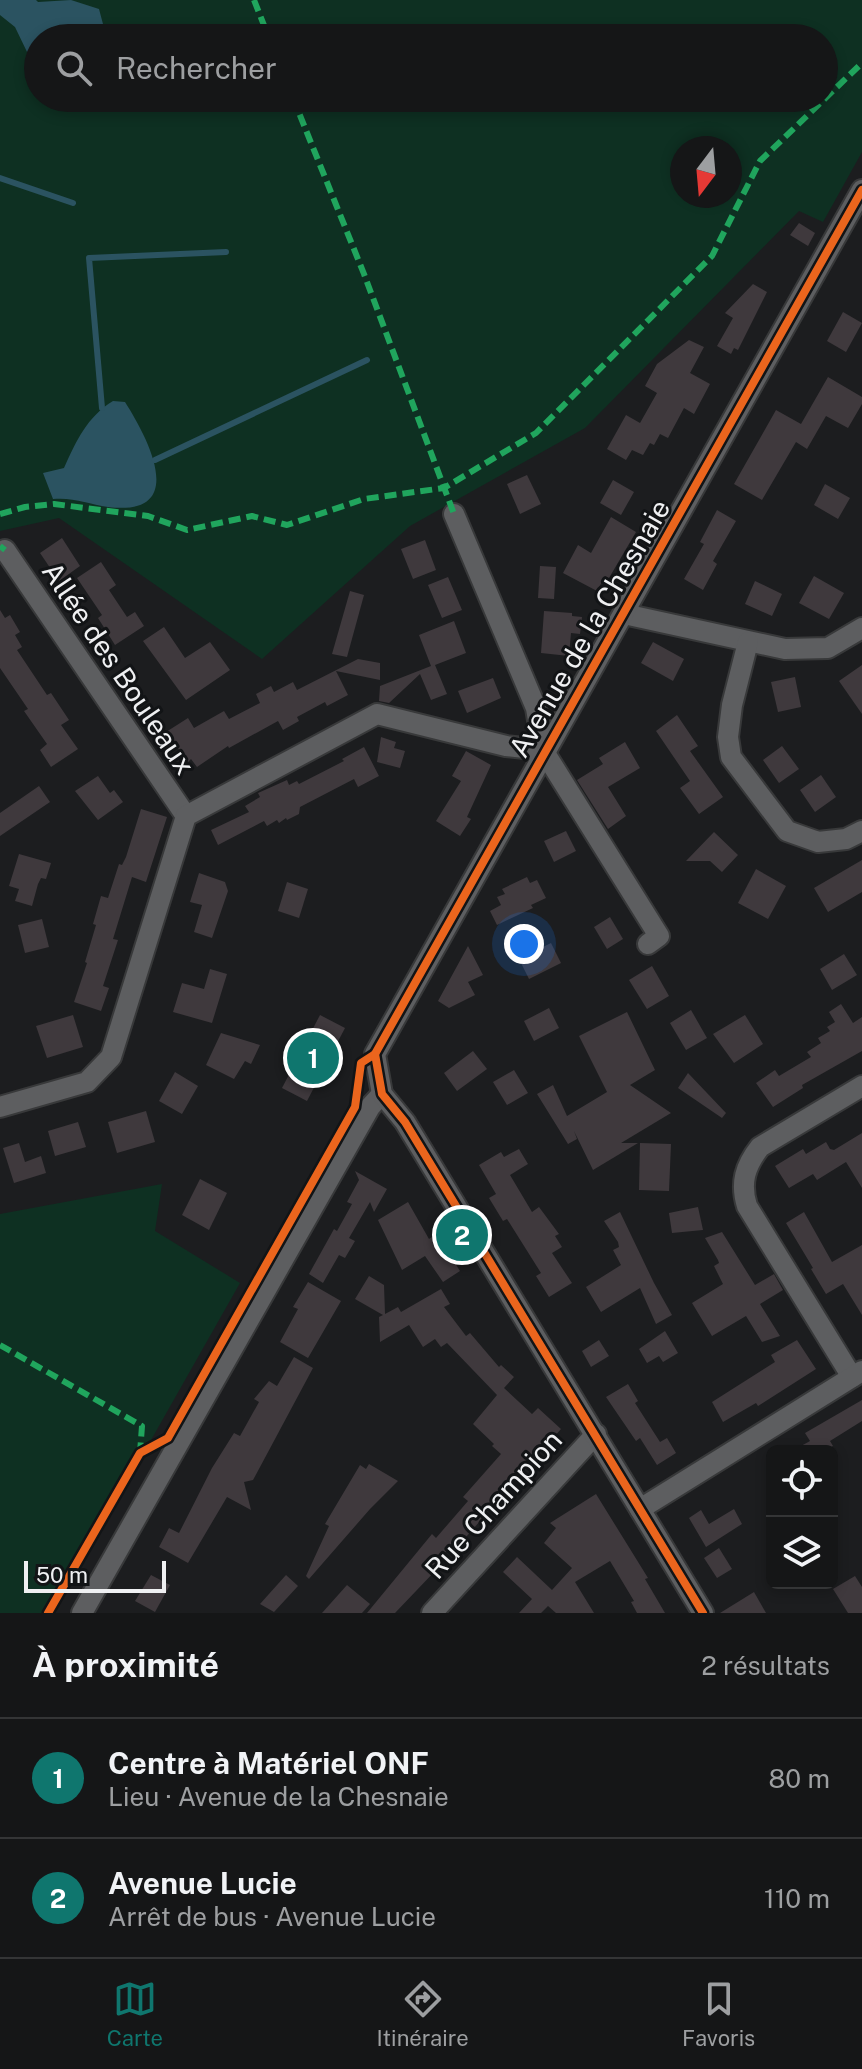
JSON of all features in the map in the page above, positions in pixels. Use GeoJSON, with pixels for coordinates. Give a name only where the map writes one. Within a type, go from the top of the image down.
{"type":"FeatureCollection","features":[{"type":"Feature","properties":{"kind":"street","name":"Avenue de la Chesnaie"},"geometry":{"type":"LineString","coordinates":[[382,1094],[375,1054],[543,750],[624,614],[862,190]]}},
{"type":"Feature","properties":{"kind":"street"},"geometry":{"type":"LineString","coordinates":[[454,514],[536,708],[543,750],[659,936],[648,944]]}},
{"type":"Feature","properties":{"kind":"street","name":"Allée des Bouleaux"},"geometry":{"type":"LineString","coordinates":[[5,550],[186,816]]}},
{"type":"Feature","properties":{"kind":"street"},"geometry":{"type":"LineString","coordinates":[[624,614],[785,649],[828,648],[862,628]]}},
{"type":"Feature","properties":{"kind":"street"},"geometry":{"type":"LineString","coordinates":[[748,642],[732,705],[728,737],[731,757],[787,831],[818,842],[846,839],[862,831]]}},
{"type":"Feature","properties":{"kind":"street"},"geometry":{"type":"LineString","coordinates":[[0,1107],[87,1082],[111,1057],[186,816],[377,714],[506,746],[543,750]]}},
{"type":"Feature","properties":{"kind":"street"},"geometry":{"type":"LineString","coordinates":[[640,1509],[857,1374],[747,1206],[741,1188],[749,1161],[760,1147],[862,1086]]}},
{"type":"Feature","properties":{"kind":"street"},"geometry":{"type":"LineString","coordinates":[[82,1613],[370,1107],[382,1094],[405,1122],[703,1613]]}},
{"type":"Feature","properties":{"kind":"street","name":"Rue Champion"},"geometry":{"type":"LineString","coordinates":[[432,1613],[596,1434]]}},
{"type":"Feature","properties":{"kind":"green space"},"geometry":{"type":"Polygon","coordinates":[[[0,0],[862,0],[862,152],[823,222],[799,211],[585,428],[410,526],[262,659],[59,518],[0,531],[0,0]]]}},
{"type":"Feature","properties":{"kind":"green space"},"geometry":{"type":"Polygon","coordinates":[[[162,1184],[155,1231],[240,1283],[53,1613],[0,1613],[0,1214],[162,1184]]]}},
{"type":"Feature","properties":{"kind":"water"},"geometry":{"type":"Polygon","coordinates":[[[0,0],[71,0],[99,9],[103,24],[24,24],[24,46],[15,27],[0,15],[0,0]]]}},
{"type":"Feature","properties":{"kind":"water"},"geometry":{"type":"Polygon","coordinates":[[[113,401],[125,402],[151,454],[156,472],[155,488],[148,500],[133,507],[108,507],[53,499],[43,473],[64,468],[89,422],[113,401]]]}},
{"type":"Feature","properties":{"kind":"building"},"geometry":{"type":"Polygon","coordinates":[[[799,223],[815,233],[808,246],[790,235],[799,223]]]}},
{"type":"Feature","properties":{"kind":"building"},"geometry":{"type":"Polygon","coordinates":[[[753,284],[767,292],[738,350],[734,348],[731,354],[717,346],[733,318],[725,313],[753,284]]]}},
{"type":"Feature","properties":{"kind":"building"},"geometry":{"type":"Polygon","coordinates":[[[843,312],[862,323],[846,352],[827,341],[843,312]]]}},
{"type":"Feature","properties":{"kind":"building"},"geometry":{"type":"Polygon","coordinates":[[[689,340],[704,347],[690,373],[710,384],[694,414],[684,408],[668,438],[660,434],[643,455],[632,450],[626,460],[607,449],[626,415],[640,423],[657,393],[645,386],[657,364],[689,340]]]}},
{"type":"Feature","properties":{"kind":"building"},"geometry":{"type":"Polygon","coordinates":[[[828,377],[862,397],[862,404],[848,428],[826,416],[807,449],[796,442],[762,500],[734,484],[776,410],[801,424],[828,377]]]}},
{"type":"Feature","properties":{"kind":"building"},"geometry":{"type":"Polygon","coordinates":[[[527,475],[541,504],[520,514],[507,484],[527,475]]]}},
{"type":"Feature","properties":{"kind":"building"},"geometry":{"type":"Polygon","coordinates":[[[613,480],[634,492],[621,515],[600,503],[613,480]]]}},
{"type":"Feature","properties":{"kind":"building"},"geometry":{"type":"Polygon","coordinates":[[[825,484],[850,498],[838,519],[814,505],[825,484]]]}},
{"type":"Feature","properties":{"kind":"building"},"geometry":{"type":"Polygon","coordinates":[[[717,510],[736,521],[713,561],[717,564],[703,590],[684,579],[704,544],[700,542],[717,510]]]}},
{"type":"Feature","properties":{"kind":"building"},"geometry":{"type":"Polygon","coordinates":[[[611,517],[636,532],[609,578],[605,576],[597,591],[563,573],[578,545],[591,553],[611,517]]]}},
{"type":"Feature","properties":{"kind":"building"},"geometry":{"type":"Polygon","coordinates":[[[62,538],[80,566],[59,581],[40,553],[62,538]]]}},
{"type":"Feature","properties":{"kind":"building"},"geometry":{"type":"Polygon","coordinates":[[[425,540],[436,570],[413,579],[401,549],[425,540]]]}},
{"type":"Feature","properties":{"kind":"building"},"geometry":{"type":"Polygon","coordinates":[[[101,562],[116,585],[109,590],[127,617],[135,612],[144,626],[115,645],[98,618],[102,615],[77,578],[101,562]]]}},
{"type":"Feature","properties":{"kind":"building"},"geometry":{"type":"Polygon","coordinates":[[[540,566],[556,567],[554,599],[538,598],[540,566]]]}},
{"type":"Feature","properties":{"kind":"building"},"geometry":{"type":"Polygon","coordinates":[[[814,576],[844,593],[829,619],[799,603],[814,576]]]}},
{"type":"Feature","properties":{"kind":"building"},"geometry":{"type":"Polygon","coordinates":[[[448,577],[462,610],[442,618],[428,585],[448,577]]]}},
{"type":"Feature","properties":{"kind":"building"},"geometry":{"type":"Polygon","coordinates":[[[755,581],[782,594],[772,616],[745,604],[755,581]]]}},
{"type":"Feature","properties":{"kind":"building"},"geometry":{"type":"Polygon","coordinates":[[[350,591],[364,595],[347,657],[332,654],[350,591]]]}},
{"type":"Feature","properties":{"kind":"building"},"geometry":{"type":"Polygon","coordinates":[[[0,610],[5,618],[10,615],[20,632],[15,635],[22,647],[17,650],[47,695],[51,693],[69,720],[61,725],[78,749],[51,767],[40,750],[47,744],[0,668],[0,610]]]}},
{"type":"Feature","properties":{"kind":"building"},"geometry":{"type":"Polygon","coordinates":[[[544,611],[582,617],[580,634],[571,633],[569,656],[541,653],[544,611]]]}},
{"type":"Feature","properties":{"kind":"building"},"geometry":{"type":"Polygon","coordinates":[[[454,621],[466,653],[435,665],[447,694],[431,700],[420,674],[389,703],[379,701],[380,686],[431,666],[419,635],[454,621]]]}},
{"type":"Feature","properties":{"kind":"building"},"geometry":{"type":"Polygon","coordinates":[[[164,627],[185,658],[210,642],[230,670],[186,700],[143,641],[164,627]]]}},
{"type":"Feature","properties":{"kind":"building"},"geometry":{"type":"Polygon","coordinates":[[[653,642],[684,659],[673,681],[641,663],[653,642]]]}},
{"type":"Feature","properties":{"kind":"building"},"geometry":{"type":"Polygon","coordinates":[[[358,659],[380,663],[380,680],[336,671],[348,695],[327,706],[325,702],[297,717],[299,721],[283,730],[278,721],[228,746],[197,767],[191,759],[188,762],[166,732],[188,718],[194,728],[224,711],[229,719],[260,703],[256,694],[271,686],[274,692],[293,682],[297,690],[358,659]]]}},
{"type":"Feature","properties":{"kind":"building"},"geometry":{"type":"Polygon","coordinates":[[[862,665],[862,714],[839,681],[862,665]]]}},
{"type":"Feature","properties":{"kind":"building"},"geometry":{"type":"Polygon","coordinates":[[[795,677],[801,707],[778,712],[771,682],[795,677]]]}},
{"type":"Feature","properties":{"kind":"building"},"geometry":{"type":"Polygon","coordinates":[[[493,678],[501,698],[467,713],[458,691],[493,678]]]}},
{"type":"Feature","properties":{"kind":"building"},"geometry":{"type":"Polygon","coordinates":[[[677,715],[698,746],[690,751],[723,797],[699,814],[680,788],[690,781],[656,731],[677,715]]]}},
{"type":"Feature","properties":{"kind":"building"},"geometry":{"type":"Polygon","coordinates":[[[381,737],[396,742],[394,748],[405,751],[400,768],[377,762],[381,737]]]}},
{"type":"Feature","properties":{"kind":"building"},"geometry":{"type":"Polygon","coordinates":[[[625,742],[640,768],[608,787],[626,816],[608,829],[577,780],[603,764],[599,758],[625,742]]]}},
{"type":"Feature","properties":{"kind":"building"},"geometry":{"type":"Polygon","coordinates":[[[782,746],[799,769],[779,783],[763,760],[782,746]]]}},
{"type":"Feature","properties":{"kind":"building"},"geometry":{"type":"Polygon","coordinates":[[[364,747],[379,776],[358,787],[354,779],[300,807],[299,814],[287,820],[279,823],[277,820],[267,826],[264,821],[218,845],[211,830],[249,812],[245,806],[260,797],[258,793],[287,780],[289,785],[297,781],[299,784],[364,747]]]}},
{"type":"Feature","properties":{"kind":"building"},"geometry":{"type":"Polygon","coordinates":[[[466,751],[491,765],[467,817],[471,819],[460,836],[436,821],[461,781],[452,776],[466,751]]]}},
{"type":"Feature","properties":{"kind":"building"},"geometry":{"type":"Polygon","coordinates":[[[821,775],[836,797],[815,812],[800,790],[821,775]]]}},
{"type":"Feature","properties":{"kind":"building"},"geometry":{"type":"Polygon","coordinates":[[[98,776],[110,793],[114,790],[123,802],[98,820],[75,791],[98,776]]]}},
{"type":"Feature","properties":{"kind":"building"},"geometry":{"type":"Polygon","coordinates":[[[39,786],[50,802],[0,836],[0,813],[39,786]]]}},
{"type":"Feature","properties":{"kind":"building"},"geometry":{"type":"Polygon","coordinates":[[[141,809],[167,817],[146,882],[132,877],[113,939],[118,940],[103,986],[109,988],[101,1011],[74,1002],[87,963],[101,896],[108,898],[119,864],[122,865],[126,857],[141,809]]]}},
{"type":"Feature","properties":{"kind":"building"},"geometry":{"type":"Polygon","coordinates":[[[566,831],[576,851],[554,862],[544,841],[566,831]]]}},
{"type":"Feature","properties":{"kind":"building"},"geometry":{"type":"Polygon","coordinates":[[[714,832],[738,855],[722,872],[710,861],[686,861],[714,832]]]}},
{"type":"Feature","properties":{"kind":"building"},"geometry":{"type":"Polygon","coordinates":[[[19,854],[51,863],[46,879],[41,878],[38,884],[32,906],[15,901],[19,889],[9,886],[19,854]]]}},
{"type":"Feature","properties":{"kind":"building"},"geometry":{"type":"Polygon","coordinates":[[[862,860],[862,892],[828,912],[814,888],[862,860]]]}},
{"type":"Feature","properties":{"kind":"building"},"geometry":{"type":"Polygon","coordinates":[[[756,869],[786,886],[768,919],[738,903],[756,869]]]}},
{"type":"Feature","properties":{"kind":"building"},"geometry":{"type":"Polygon","coordinates":[[[199,873],[225,882],[228,891],[212,938],[194,932],[202,905],[190,902],[199,873]]]}},
{"type":"Feature","properties":{"kind":"building"},"geometry":{"type":"Polygon","coordinates":[[[527,877],[530,883],[537,880],[546,898],[531,905],[533,908],[497,925],[490,911],[501,905],[497,897],[505,894],[502,889],[527,877]]]}},
{"type":"Feature","properties":{"kind":"building"},"geometry":{"type":"Polygon","coordinates":[[[287,882],[308,889],[299,918],[278,911],[287,882]]]}},
{"type":"Feature","properties":{"kind":"building"},"geometry":{"type":"Polygon","coordinates":[[[610,917],[623,939],[607,949],[594,927],[610,917]]]}},
{"type":"Feature","properties":{"kind":"building"},"geometry":{"type":"Polygon","coordinates":[[[42,919],[49,947],[25,953],[18,925],[42,919]]]}},
{"type":"Feature","properties":{"kind":"building"},"geometry":{"type":"Polygon","coordinates":[[[551,943],[561,963],[529,979],[519,959],[551,943]]]}},
{"type":"Feature","properties":{"kind":"building"},"geometry":{"type":"Polygon","coordinates":[[[468,946],[483,975],[468,982],[475,995],[449,1008],[438,1001],[468,946]]]}},
{"type":"Feature","properties":{"kind":"building"},"geometry":{"type":"Polygon","coordinates":[[[844,954],[857,975],[832,990],[820,969],[844,954]]]}},
{"type":"Feature","properties":{"kind":"building"},"geometry":{"type":"Polygon","coordinates":[[[652,966],[669,996],[647,1009],[629,980],[652,966]]]}},
{"type":"Feature","properties":{"kind":"building"},"geometry":{"type":"Polygon","coordinates":[[[210,969],[227,974],[212,1023],[173,1012],[182,983],[204,989],[210,969]]]}},
{"type":"Feature","properties":{"kind":"building"},"geometry":{"type":"Polygon","coordinates":[[[841,1004],[853,1023],[862,1017],[862,1051],[802,1085],[803,1088],[773,1107],[756,1083],[775,1070],[779,1076],[811,1057],[807,1052],[821,1043],[818,1038],[830,1031],[827,1027],[835,1022],[829,1012],[841,1004]]]}},
{"type":"Feature","properties":{"kind":"building"},"geometry":{"type":"Polygon","coordinates":[[[549,1008],[559,1028],[534,1041],[524,1021],[549,1008]]]}},
{"type":"Feature","properties":{"kind":"building"},"geometry":{"type":"Polygon","coordinates":[[[691,1010],[707,1038],[686,1050],[670,1023],[691,1010]]]}},
{"type":"Feature","properties":{"kind":"building"},"geometry":{"type":"Polygon","coordinates":[[[627,1012],[655,1070],[630,1085],[671,1113],[621,1143],[638,1143],[593,1170],[574,1131],[577,1139],[568,1144],[537,1094],[553,1085],[567,1116],[607,1092],[579,1036],[627,1012]]]}},
{"type":"Feature","properties":{"kind":"building"},"geometry":{"type":"Polygon","coordinates":[[[73,1015],[83,1047],[47,1058],[36,1026],[73,1015]]]}},
{"type":"Feature","properties":{"kind":"building"},"geometry":{"type":"Polygon","coordinates":[[[320,1015],[345,1028],[307,1101],[282,1088],[320,1015]]]}},
{"type":"Feature","properties":{"kind":"building"},"geometry":{"type":"Polygon","coordinates":[[[745,1015],[763,1044],[734,1063],[713,1034],[745,1015]]]}},
{"type":"Feature","properties":{"kind":"building"},"geometry":{"type":"Polygon","coordinates":[[[221,1033],[260,1045],[251,1064],[245,1061],[234,1079],[206,1065],[221,1033]]]}},
{"type":"Feature","properties":{"kind":"building"},"geometry":{"type":"Polygon","coordinates":[[[473,1051],[487,1069],[457,1091],[444,1073],[473,1051]]]}},
{"type":"Feature","properties":{"kind":"building"},"geometry":{"type":"Polygon","coordinates":[[[514,1070],[528,1093],[507,1105],[493,1082],[514,1070]]]}},
{"type":"Feature","properties":{"kind":"building"},"geometry":{"type":"Polygon","coordinates":[[[175,1072],[198,1086],[182,1114],[159,1101],[175,1072]]]}},
{"type":"Feature","properties":{"kind":"building"},"geometry":{"type":"Polygon","coordinates":[[[688,1073],[726,1113],[722,1118],[678,1088],[688,1073]]]}},
{"type":"Feature","properties":{"kind":"building"},"geometry":{"type":"Polygon","coordinates":[[[146,1111],[155,1142],[117,1153],[108,1122],[146,1111]]]}},
{"type":"Feature","properties":{"kind":"building"},"geometry":{"type":"Polygon","coordinates":[[[78,1122],[86,1147],[55,1156],[48,1131],[78,1122]]]}},
{"type":"Feature","properties":{"kind":"building"},"geometry":{"type":"Polygon","coordinates":[[[862,1133],[862,1188],[846,1162],[817,1180],[813,1174],[789,1188],[775,1166],[803,1149],[806,1154],[826,1142],[834,1150],[862,1133]]]}},
{"type":"Feature","properties":{"kind":"building"},"geometry":{"type":"Polygon","coordinates":[[[19,1143],[25,1162],[41,1156],[46,1173],[14,1183],[3,1148],[19,1143]]]}},
{"type":"Feature","properties":{"kind":"building"},"geometry":{"type":"Polygon","coordinates":[[[640,1143],[671,1144],[669,1191],[639,1190],[640,1143]]]}},
{"type":"Feature","properties":{"kind":"building"},"geometry":{"type":"Polygon","coordinates":[[[519,1149],[528,1164],[510,1175],[532,1212],[539,1207],[559,1234],[555,1236],[562,1247],[552,1253],[572,1283],[549,1297],[536,1276],[541,1273],[507,1219],[503,1221],[489,1198],[496,1194],[479,1165],[501,1152],[504,1157],[519,1149]]]}},
{"type":"Feature","properties":{"kind":"building"},"geometry":{"type":"Polygon","coordinates":[[[355,1171],[387,1189],[374,1212],[370,1202],[349,1238],[355,1241],[345,1258],[339,1255],[323,1283],[309,1274],[352,1204],[347,1202],[359,1180],[355,1171]]]}},
{"type":"Feature","properties":{"kind":"building"},"geometry":{"type":"Polygon","coordinates":[[[200,1179],[227,1193],[209,1230],[182,1215],[200,1179]]]}},
{"type":"Feature","properties":{"kind":"building"},"geometry":{"type":"Polygon","coordinates":[[[408,1202],[429,1239],[441,1231],[458,1257],[453,1260],[460,1271],[443,1282],[425,1256],[402,1270],[378,1220],[408,1202]]]}},
{"type":"Feature","properties":{"kind":"building"},"geometry":{"type":"Polygon","coordinates":[[[698,1207],[703,1230],[672,1233],[669,1213],[698,1207]]]}},
{"type":"Feature","properties":{"kind":"building"},"geometry":{"type":"Polygon","coordinates":[[[620,1212],[672,1315],[656,1324],[640,1288],[601,1312],[586,1287],[621,1265],[613,1250],[619,1247],[618,1242],[604,1221],[620,1212]]]}},
{"type":"Feature","properties":{"kind":"building"},"geometry":{"type":"Polygon","coordinates":[[[804,1212],[832,1262],[862,1245],[862,1315],[843,1284],[826,1294],[811,1269],[786,1223],[804,1212]]]}},
{"type":"Feature","properties":{"kind":"building"},"geometry":{"type":"Polygon","coordinates":[[[722,1232],[755,1285],[774,1274],[783,1290],[760,1304],[780,1336],[762,1342],[746,1316],[712,1336],[692,1303],[723,1284],[714,1266],[719,1263],[718,1260],[705,1238],[722,1232]]]}},
{"type":"Feature","properties":{"kind":"building"},"geometry":{"type":"Polygon","coordinates":[[[369,1276],[384,1285],[385,1314],[398,1307],[401,1312],[441,1289],[450,1304],[444,1307],[466,1336],[470,1333],[499,1367],[501,1365],[514,1377],[504,1388],[532,1414],[538,1408],[561,1429],[466,1537],[462,1534],[433,1566],[437,1569],[395,1613],[367,1613],[432,1534],[436,1538],[468,1501],[463,1497],[501,1454],[473,1424],[497,1395],[447,1343],[441,1347],[435,1339],[423,1347],[409,1325],[380,1342],[379,1317],[383,1315],[355,1299],[369,1276]]]}},
{"type":"Feature","properties":{"kind":"building"},"geometry":{"type":"Polygon","coordinates":[[[308,1282],[341,1301],[308,1358],[280,1342],[298,1309],[293,1307],[308,1282]]]}},
{"type":"Feature","properties":{"kind":"building"},"geometry":{"type":"Polygon","coordinates":[[[665,1331],[678,1353],[663,1362],[659,1356],[647,1363],[639,1349],[665,1331]]]}},
{"type":"Feature","properties":{"kind":"building"},"geometry":{"type":"Polygon","coordinates":[[[599,1340],[609,1356],[591,1367],[582,1351],[599,1340]]]}},
{"type":"Feature","properties":{"kind":"building"},"geometry":{"type":"Polygon","coordinates":[[[797,1340],[816,1369],[758,1406],[756,1403],[723,1422],[712,1402],[775,1362],[771,1355],[797,1340]]]}},
{"type":"Feature","properties":{"kind":"building"},"geometry":{"type":"Polygon","coordinates":[[[294,1357],[313,1368],[253,1480],[244,1482],[251,1510],[227,1497],[188,1563],[159,1547],[169,1528],[179,1533],[212,1468],[234,1433],[240,1436],[259,1402],[254,1399],[269,1381],[277,1386],[294,1357]]]}},
{"type":"Feature","properties":{"kind":"building"},"geometry":{"type":"Polygon","coordinates":[[[628,1384],[638,1401],[635,1403],[660,1442],[667,1438],[676,1453],[657,1465],[640,1438],[636,1441],[606,1397],[628,1384]]]}},
{"type":"Feature","properties":{"kind":"building"},"geometry":{"type":"Polygon","coordinates":[[[862,1400],[862,1421],[830,1441],[832,1445],[803,1445],[810,1441],[805,1433],[862,1400]]]}},
{"type":"Feature","properties":{"kind":"building"},"geometry":{"type":"Polygon","coordinates":[[[369,1464],[398,1481],[309,1579],[306,1576],[329,1526],[325,1524],[360,1465],[366,1469],[369,1464]]]}},
{"type":"Feature","properties":{"kind":"building"},"geometry":{"type":"Polygon","coordinates":[[[596,1494],[648,1578],[645,1579],[665,1613],[637,1613],[631,1602],[634,1601],[610,1561],[575,1582],[594,1613],[556,1613],[548,1606],[541,1613],[519,1613],[532,1599],[503,1572],[517,1557],[552,1590],[572,1568],[544,1543],[556,1528],[550,1523],[596,1494]]]}},
{"type":"Feature","properties":{"kind":"building"},"geometry":{"type":"Polygon","coordinates":[[[734,1509],[742,1524],[706,1547],[689,1518],[701,1510],[709,1524],[734,1509]]]}},
{"type":"Feature","properties":{"kind":"building"},"geometry":{"type":"Polygon","coordinates":[[[719,1548],[732,1569],[717,1578],[704,1558],[719,1548]]]}},
{"type":"Feature","properties":{"kind":"building"},"geometry":{"type":"Polygon","coordinates":[[[151,1575],[170,1585],[155,1612],[135,1601],[151,1575]]]}},
{"type":"Feature","properties":{"kind":"building"},"geometry":{"type":"Polygon","coordinates":[[[286,1575],[298,1586],[274,1612],[260,1604],[286,1575]]]}},
{"type":"Feature","properties":{"kind":"building"},"geometry":{"type":"Polygon","coordinates":[[[855,1576],[862,1587],[862,1613],[848,1613],[833,1589],[838,1589],[855,1576]]]}},
{"type":"Feature","properties":{"kind":"building"},"geometry":{"type":"Polygon","coordinates":[[[347,1585],[370,1604],[362,1613],[322,1613],[347,1585]]]}},
{"type":"Feature","properties":{"kind":"building"},"geometry":{"type":"Polygon","coordinates":[[[754,1592],[766,1613],[720,1613],[754,1592]]]}},
{"type":"Feature","properties":{"kind":"waterway"},"geometry":{"type":"LineString","coordinates":[[0,178],[73,203]]}},
{"type":"Feature","properties":{"kind":"waterway"},"geometry":{"type":"LineString","coordinates":[[102,408],[89,258],[226,252]]}},
{"type":"Feature","properties":{"kind":"waterway"},"geometry":{"type":"LineString","coordinates":[[155,460],[367,360]]}},
{"type":"Feature","properties":{"kind":"marked path"},"geometry":{"type":"LineString","coordinates":[[254,0],[263,24]]}},
{"type":"Feature","properties":{"kind":"marked path"},"geometry":{"type":"LineString","coordinates":[[838,86],[862,63]]}},
{"type":"Feature","properties":{"kind":"marked path"},"geometry":{"type":"LineString","coordinates":[[299,112],[364,274],[454,514]]}},
{"type":"Feature","properties":{"kind":"marked path"},"geometry":{"type":"LineString","coordinates":[[0,514],[54,504],[148,516],[187,530],[252,516],[287,525],[364,499],[444,488],[536,433],[712,256],[760,161],[811,112]]}},
{"type":"Feature","properties":{"kind":"marked path"},"geometry":{"type":"LineString","coordinates":[[0,546],[5,550]]}},
{"type":"Feature","properties":{"kind":"marked path"},"geometry":{"type":"LineString","coordinates":[[0,1345],[142,1426],[140,1453]]}},
{"type":"Feature","properties":{"kind":"cycle path"},"geometry":{"type":"LineString","coordinates":[[703,1613],[405,1122],[382,1094],[375,1054],[862,190]]}},
{"type":"Feature","properties":{"kind":"cycle path"},"geometry":{"type":"LineString","coordinates":[[48,1613],[140,1453],[168,1438],[355,1107],[361,1063],[375,1054]]}},
{"type":"Feature","properties":{"kind":"place","name":"Centre à Matériel ONF"},"geometry":{"type":"Point","coordinates":[313,1058]}},
{"type":"Feature","properties":{"kind":"place","name":"Avenue Lucie"},"geometry":{"type":"Point","coordinates":[462,1235]}}]}
